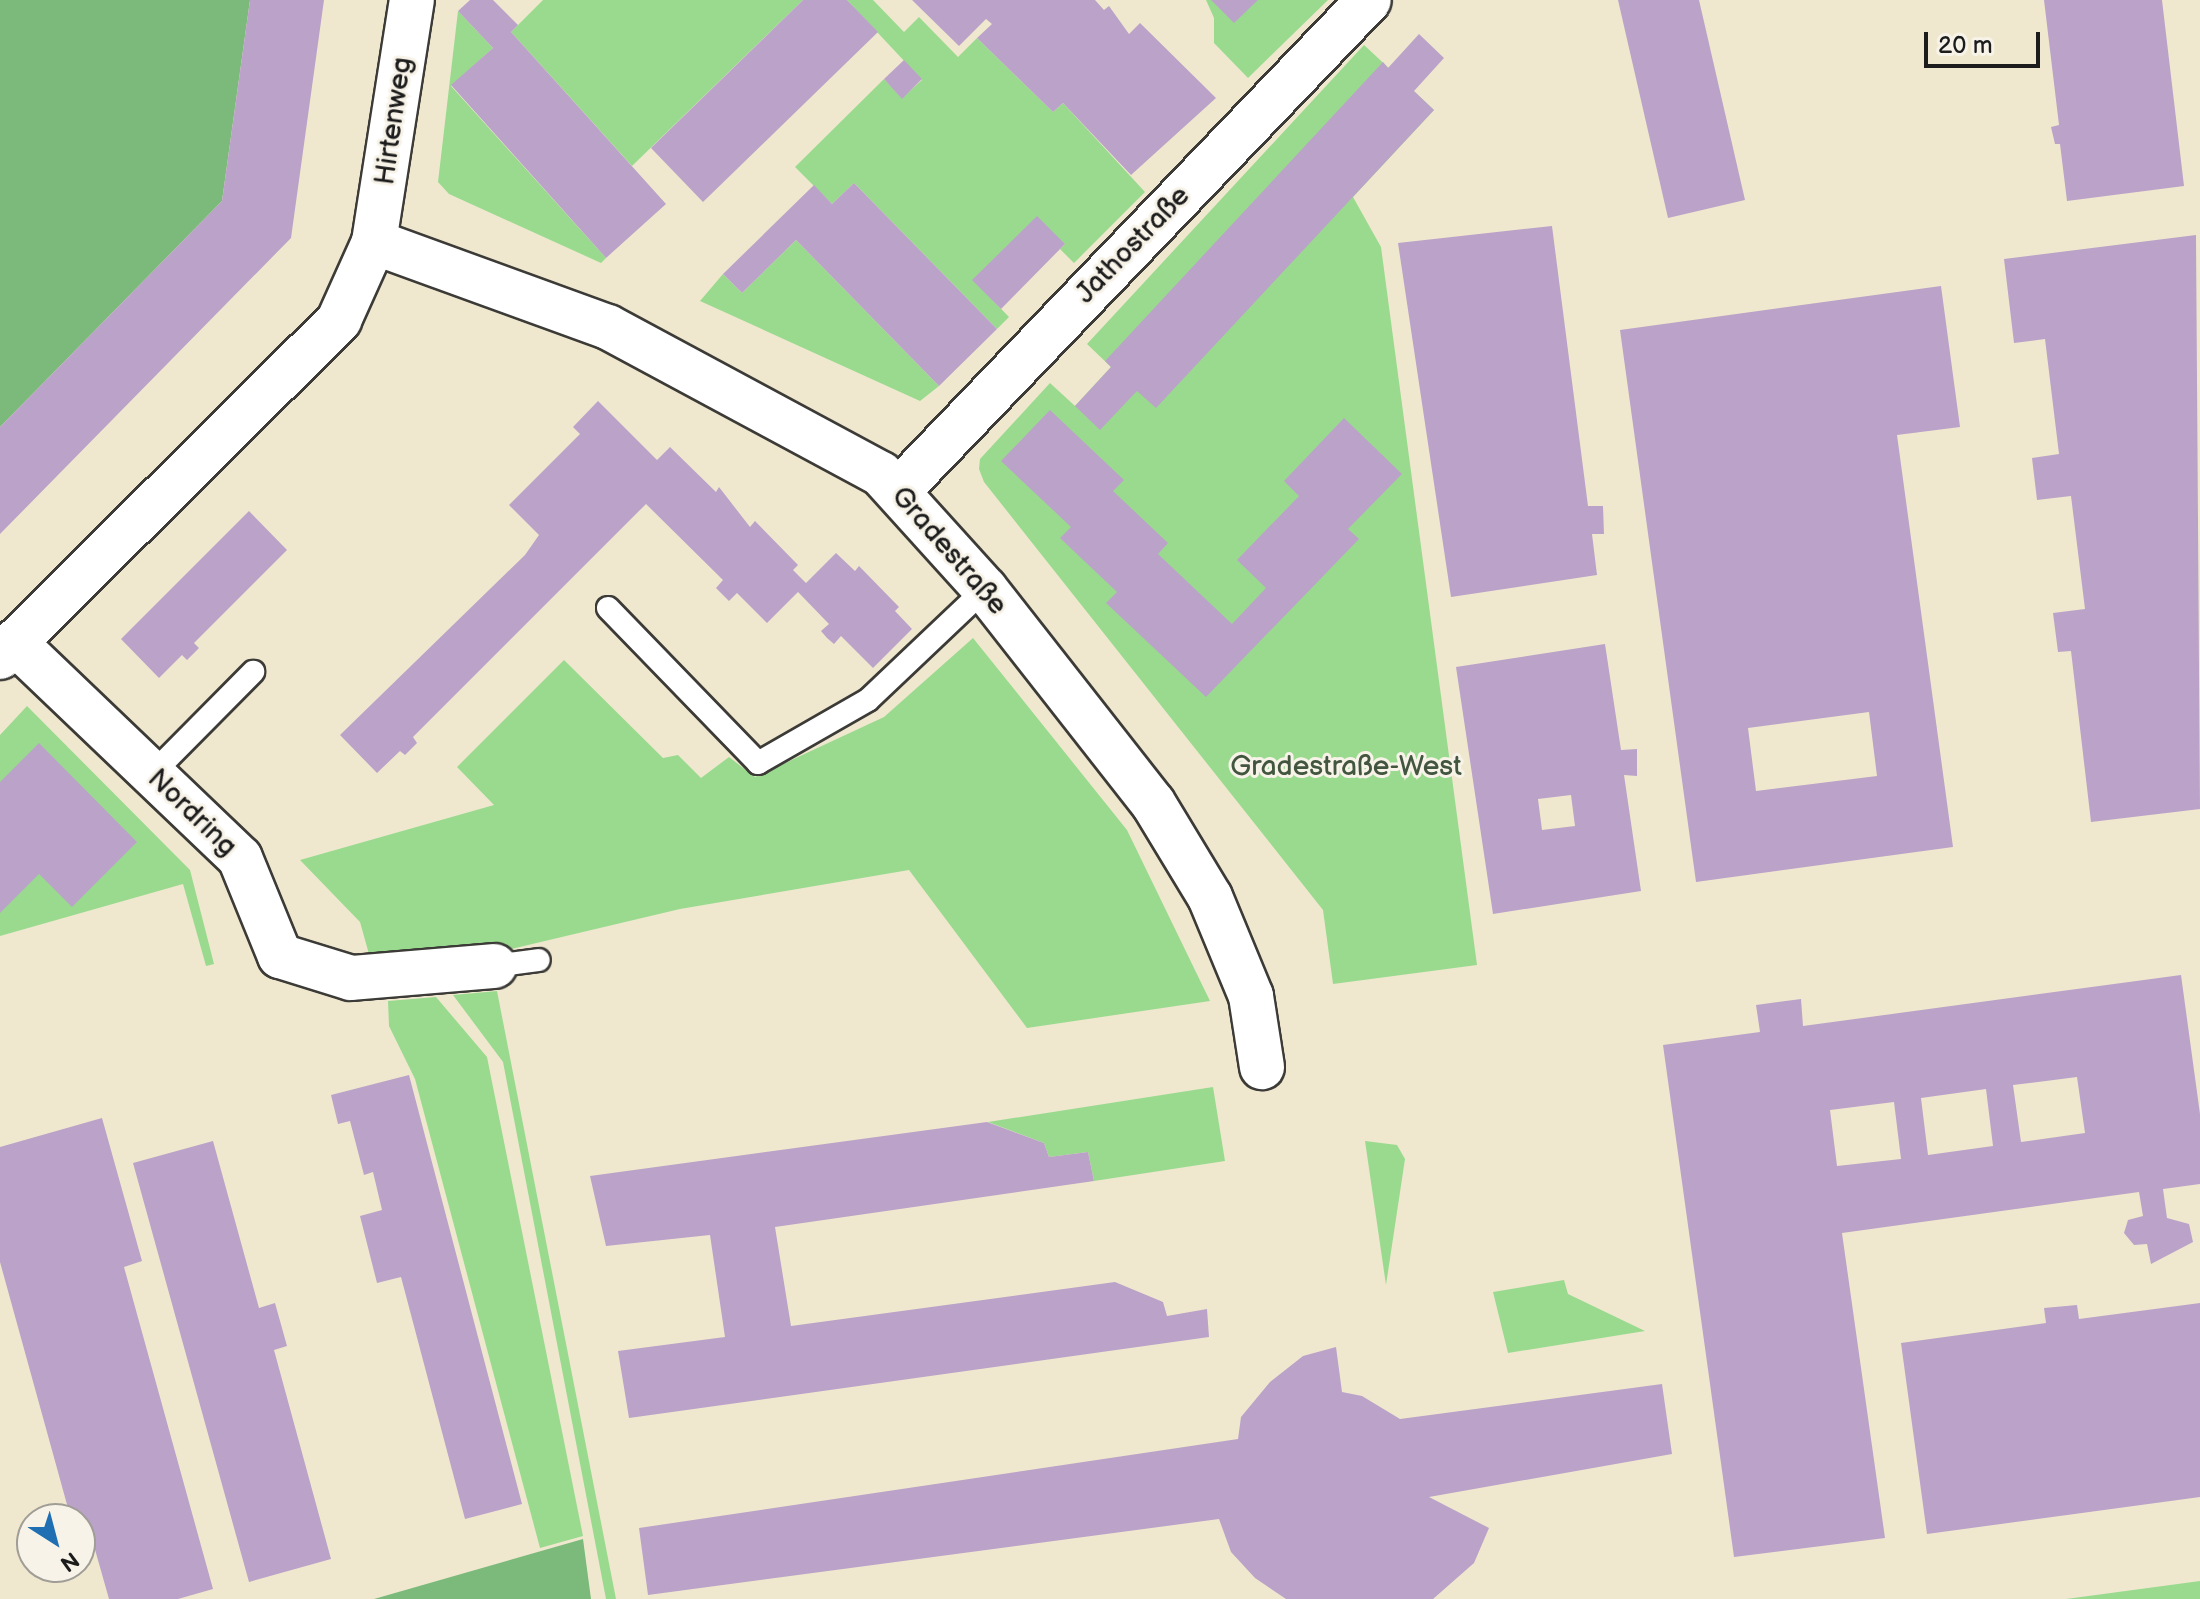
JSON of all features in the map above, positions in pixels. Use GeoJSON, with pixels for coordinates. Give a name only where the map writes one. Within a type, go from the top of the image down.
{"type":"FeatureCollection","features":[{"type":"Feature","properties":{"kind":"street","name":"Hirtenweg"},"geometry":{"type":"LineString","coordinates":[[374,242],[412,0]]}},
{"type":"Feature","properties":{"kind":"street","name":"Jathostraße"},"geometry":{"type":"LineString","coordinates":[[898,491],[1369,0]]}},
{"type":"Feature","properties":{"kind":"street","name":"Gradestraße"},"geometry":{"type":"LineString","coordinates":[[374,242],[608,327],[881,474],[985,589],[1153,803],[1210,897],[1251,996],[1262,1067]]}},
{"type":"Feature","properties":{"kind":"street","name":"Nordring"},"geometry":{"type":"LineString","coordinates":[[374,242],[339,320],[8,650],[152,774],[240,858],[280,956],[351,978],[494,966]]}},
{"type":"Feature","properties":{"kind":"lane"},"geometry":{"type":"LineString","coordinates":[[608,608],[758,763],[868,700],[985,589]]}},
{"type":"Feature","properties":{"kind":"lane"},"geometry":{"type":"LineString","coordinates":[[152,774],[253,672]]}},
{"type":"Feature","properties":{"kind":"lane"},"geometry":{"type":"LineString","coordinates":[[494,966],[539,960]]}},
{"type":"Feature","properties":{"kind":"green space"},"geometry":{"type":"Polygon","coordinates":[[[0,0],[250,0],[222,201],[0,427],[0,0]]]}},
{"type":"Feature","properties":{"kind":"green space"},"geometry":{"type":"Polygon","coordinates":[[[543,0],[803,0],[632,166],[511,32],[543,0]]]}},
{"type":"Feature","properties":{"kind":"green space"},"geometry":{"type":"Polygon","coordinates":[[[847,0],[873,0],[904,32],[919,17],[958,57],[977,38],[1053,112],[1063,103],[1145,192],[1074,263],[1060,249],[1065,244],[973,280],[1009,317],[997,329],[854,183],[832,204],[795,167],[884,79],[902,98],[922,80],[847,0]]]}},
{"type":"Feature","properties":{"kind":"green space"},"geometry":{"type":"Polygon","coordinates":[[[1206,0],[1328,0],[1248,78],[1214,43],[1214,18],[1206,0]]]}},
{"type":"Feature","properties":{"kind":"green space"},"geometry":{"type":"Polygon","coordinates":[[[458,11],[493,48],[451,86],[606,258],[601,263],[449,194],[438,182],[458,11]]]}},
{"type":"Feature","properties":{"kind":"green space","name":"Gradestraße-West"},"geometry":{"type":"Polygon","coordinates":[[[1364,45],[1434,110],[1353,197],[1381,247],[1477,965],[1333,984],[1323,910],[984,482],[979,469],[980,459],[1050,383],[1075,406],[1111,367],[1087,344],[1364,45]]]}},
{"type":"Feature","properties":{"kind":"green space"},"geometry":{"type":"Polygon","coordinates":[[[796,240],[939,386],[920,401],[700,301],[723,274],[742,293],[796,240]]]}},
{"type":"Feature","properties":{"kind":"green space"},"geometry":{"type":"Polygon","coordinates":[[[973,638],[1127,830],[1210,1001],[1027,1028],[909,870],[680,909],[499,952],[372,965],[360,922],[300,860],[494,805],[457,767],[564,660],[663,758],[678,755],[701,778],[729,757],[755,777],[884,717],[973,638]]]}},
{"type":"Feature","properties":{"kind":"green space"},"geometry":{"type":"Polygon","coordinates":[[[27,706],[190,870],[214,964],[206,966],[183,884],[0,936],[0,735],[27,706]]]}},
{"type":"Feature","properties":{"kind":"green space"},"geometry":{"type":"Polygon","coordinates":[[[497,991],[616,1599],[606,1599],[503,1062],[453,995],[497,991]]]}},
{"type":"Feature","properties":{"kind":"green space"},"geometry":{"type":"Polygon","coordinates":[[[436,997],[487,1057],[583,1536],[540,1548],[415,1079],[389,1026],[388,1001],[436,997]]]}},
{"type":"Feature","properties":{"kind":"green space"},"geometry":{"type":"Polygon","coordinates":[[[1213,1087],[1225,1161],[1094,1181],[1088,1152],[1049,1157],[1044,1143],[988,1122],[1213,1087]]]}},
{"type":"Feature","properties":{"kind":"green space"},"geometry":{"type":"Polygon","coordinates":[[[1365,1141],[1397,1145],[1405,1159],[1386,1285],[1365,1141]]]}},
{"type":"Feature","properties":{"kind":"green space"},"geometry":{"type":"Polygon","coordinates":[[[1564,1280],[1568,1294],[1645,1331],[1508,1353],[1493,1292],[1564,1280]]]}},
{"type":"Feature","properties":{"kind":"green space"},"geometry":{"type":"Polygon","coordinates":[[[583,1539],[591,1599],[374,1599],[583,1539]]]}},
{"type":"Feature","properties":{"kind":"green space"},"geometry":{"type":"Polygon","coordinates":[[[2200,1581],[2200,1599],[2066,1599],[2200,1581]]]}},
{"type":"Feature","properties":{"kind":"building"},"geometry":{"type":"Polygon","coordinates":[[[250,0],[324,0],[291,238],[0,534],[0,427],[222,201],[250,0]]]}},
{"type":"Feature","properties":{"kind":"building"},"geometry":{"type":"Polygon","coordinates":[[[470,0],[493,0],[518,25],[511,32],[666,204],[606,258],[451,85],[493,48],[458,11],[470,0]]]}},
{"type":"Feature","properties":{"kind":"building"},"geometry":{"type":"Polygon","coordinates":[[[803,0],[847,0],[878,32],[703,202],[651,148],[803,0]]]}},
{"type":"Feature","properties":{"kind":"building"},"geometry":{"type":"Polygon","coordinates":[[[912,0],[1095,0],[1104,10],[1109,6],[1129,34],[1140,23],[1216,98],[1131,175],[1063,103],[1053,112],[977,38],[992,24],[986,19],[959,46],[912,0]]]}},
{"type":"Feature","properties":{"kind":"building"},"geometry":{"type":"Polygon","coordinates":[[[1211,0],[1258,0],[1234,23],[1211,0]]]}},
{"type":"Feature","properties":{"kind":"building"},"geometry":{"type":"Polygon","coordinates":[[[1618,0],[1699,0],[1745,200],[1668,218],[1618,0]]]}},
{"type":"Feature","properties":{"kind":"building"},"geometry":{"type":"Polygon","coordinates":[[[2044,0],[2162,0],[2184,186],[2067,201],[2060,144],[2055,144],[2051,127],[2059,125],[2044,0]]]}},
{"type":"Feature","properties":{"kind":"building"},"geometry":{"type":"Polygon","coordinates":[[[1419,34],[1444,58],[1414,91],[1434,110],[1156,408],[1137,391],[1100,430],[1075,406],[1111,367],[1105,361],[1383,62],[1388,68],[1419,34]]]}},
{"type":"Feature","properties":{"kind":"building"},"geometry":{"type":"Polygon","coordinates":[[[904,60],[922,79],[902,99],[884,79],[904,60]]]}},
{"type":"Feature","properties":{"kind":"building"},"geometry":{"type":"Polygon","coordinates":[[[854,183],[997,329],[939,386],[796,240],[742,293],[723,274],[814,185],[832,204],[854,183]]]}},
{"type":"Feature","properties":{"kind":"building"},"geometry":{"type":"Polygon","coordinates":[[[1037,216],[1065,244],[1001,309],[972,280],[1037,216]]]}},
{"type":"Feature","properties":{"kind":"building"},"geometry":{"type":"Polygon","coordinates":[[[1552,226],[1588,506],[1603,506],[1604,534],[1592,534],[1597,575],[1451,597],[1398,243],[1552,226]]]}},
{"type":"Feature","properties":{"kind":"building"},"geometry":{"type":"Polygon","coordinates":[[[2196,235],[2200,809],[2091,822],[2071,651],[2058,652],[2053,613],[2085,609],[2071,496],[2037,500],[2032,458],[2059,454],[2045,339],[2014,343],[2004,259],[2196,235]]]}},
{"type":"Feature","properties":{"kind":"building"},"geometry":{"type":"Polygon","coordinates":[[[1941,286],[1960,427],[1897,435],[1953,847],[1696,882],[1620,330],[1941,286]],[[1869,712],[1748,728],[1756,791],[1877,776],[1869,712]]]}},
{"type":"Feature","properties":{"kind":"building"},"geometry":{"type":"Polygon","coordinates":[[[598,401],[657,460],[670,447],[716,492],[719,487],[750,527],[755,521],[798,565],[793,570],[806,583],[836,553],[855,571],[859,566],[899,607],[895,611],[912,629],[873,668],[841,636],[834,644],[827,638],[821,631],[829,624],[798,592],[767,623],[737,593],[729,601],[716,588],[723,580],[646,504],[413,737],[417,743],[405,755],[400,751],[377,773],[340,735],[525,555],[539,535],[509,505],[580,434],[573,427],[598,401]]]}},
{"type":"Feature","properties":{"kind":"building"},"geometry":{"type":"Polygon","coordinates":[[[1050,410],[1124,480],[1113,491],[1168,543],[1158,554],[1232,624],[1266,588],[1237,560],[1299,496],[1284,481],[1344,418],[1402,474],[1348,529],[1359,539],[1206,697],[1106,603],[1117,592],[1060,538],[1071,527],[1001,461],[1050,410]]]}},
{"type":"Feature","properties":{"kind":"building"},"geometry":{"type":"Polygon","coordinates":[[[249,511],[287,550],[194,643],[199,648],[187,660],[182,655],[159,678],[121,639],[249,511]]]}},
{"type":"Feature","properties":{"kind":"building"},"geometry":{"type":"Polygon","coordinates":[[[1605,644],[1621,750],[1637,749],[1637,776],[1624,775],[1641,891],[1493,914],[1456,667],[1605,644]],[[1571,795],[1538,799],[1542,830],[1575,826],[1571,795]]]}},
{"type":"Feature","properties":{"kind":"building"},"geometry":{"type":"Polygon","coordinates":[[[39,743],[137,842],[72,907],[39,874],[0,913],[0,782],[39,743]]]}},
{"type":"Feature","properties":{"kind":"building"},"geometry":{"type":"Polygon","coordinates":[[[2181,975],[2200,1114],[2200,1184],[2163,1189],[2167,1218],[2189,1224],[2193,1242],[2151,1264],[2147,1244],[2134,1245],[2124,1233],[2128,1220],[2143,1216],[2139,1192],[1842,1233],[1885,1538],[1734,1557],[1663,1045],[1760,1032],[1756,1005],[1801,999],[1803,1026],[2181,975]],[[2077,1077],[2013,1085],[2021,1142],[2085,1133],[2077,1077]],[[1986,1089],[1921,1098],[1928,1155],[1993,1146],[1986,1089]],[[1894,1102],[1830,1110],[1837,1166],[1901,1159],[1894,1102]]]}},
{"type":"Feature","properties":{"kind":"building"},"geometry":{"type":"Polygon","coordinates":[[[409,1075],[522,1504],[465,1519],[401,1277],[377,1283],[360,1216],[382,1210],[373,1172],[364,1175],[350,1121],[338,1124],[331,1095],[409,1075]]]}},
{"type":"Feature","properties":{"kind":"building"},"geometry":{"type":"Polygon","coordinates":[[[102,1118],[142,1261],[124,1267],[213,1589],[178,1599],[109,1599],[96,1553],[96,1503],[67,1503],[0,1262],[0,1147],[102,1118]]]}},
{"type":"Feature","properties":{"kind":"building"},"geometry":{"type":"Polygon","coordinates":[[[987,1122],[1044,1143],[1049,1157],[1088,1152],[1094,1181],[775,1227],[791,1326],[1115,1282],[1163,1302],[1167,1316],[1207,1309],[1209,1337],[629,1418],[618,1351],[725,1337],[710,1235],[606,1246],[590,1176],[987,1122]]]}},
{"type":"Feature","properties":{"kind":"building"},"geometry":{"type":"Polygon","coordinates":[[[213,1141],[259,1308],[275,1303],[287,1346],[274,1350],[331,1559],[249,1582],[133,1163],[213,1141]]]}},
{"type":"Feature","properties":{"kind":"building"},"geometry":{"type":"Polygon","coordinates":[[[2200,1303],[2200,1497],[1927,1534],[1901,1343],[2046,1323],[2044,1308],[2077,1305],[2079,1319],[2200,1303]]]}},
{"type":"Feature","properties":{"kind":"building"},"geometry":{"type":"Polygon","coordinates":[[[1336,1347],[1342,1392],[1362,1396],[1400,1419],[1662,1384],[1672,1454],[1429,1497],[1489,1528],[1474,1563],[1433,1599],[1286,1599],[1255,1578],[1231,1552],[1219,1519],[648,1595],[639,1528],[1238,1439],[1241,1417],[1270,1382],[1303,1356],[1336,1347]]]}}]}
